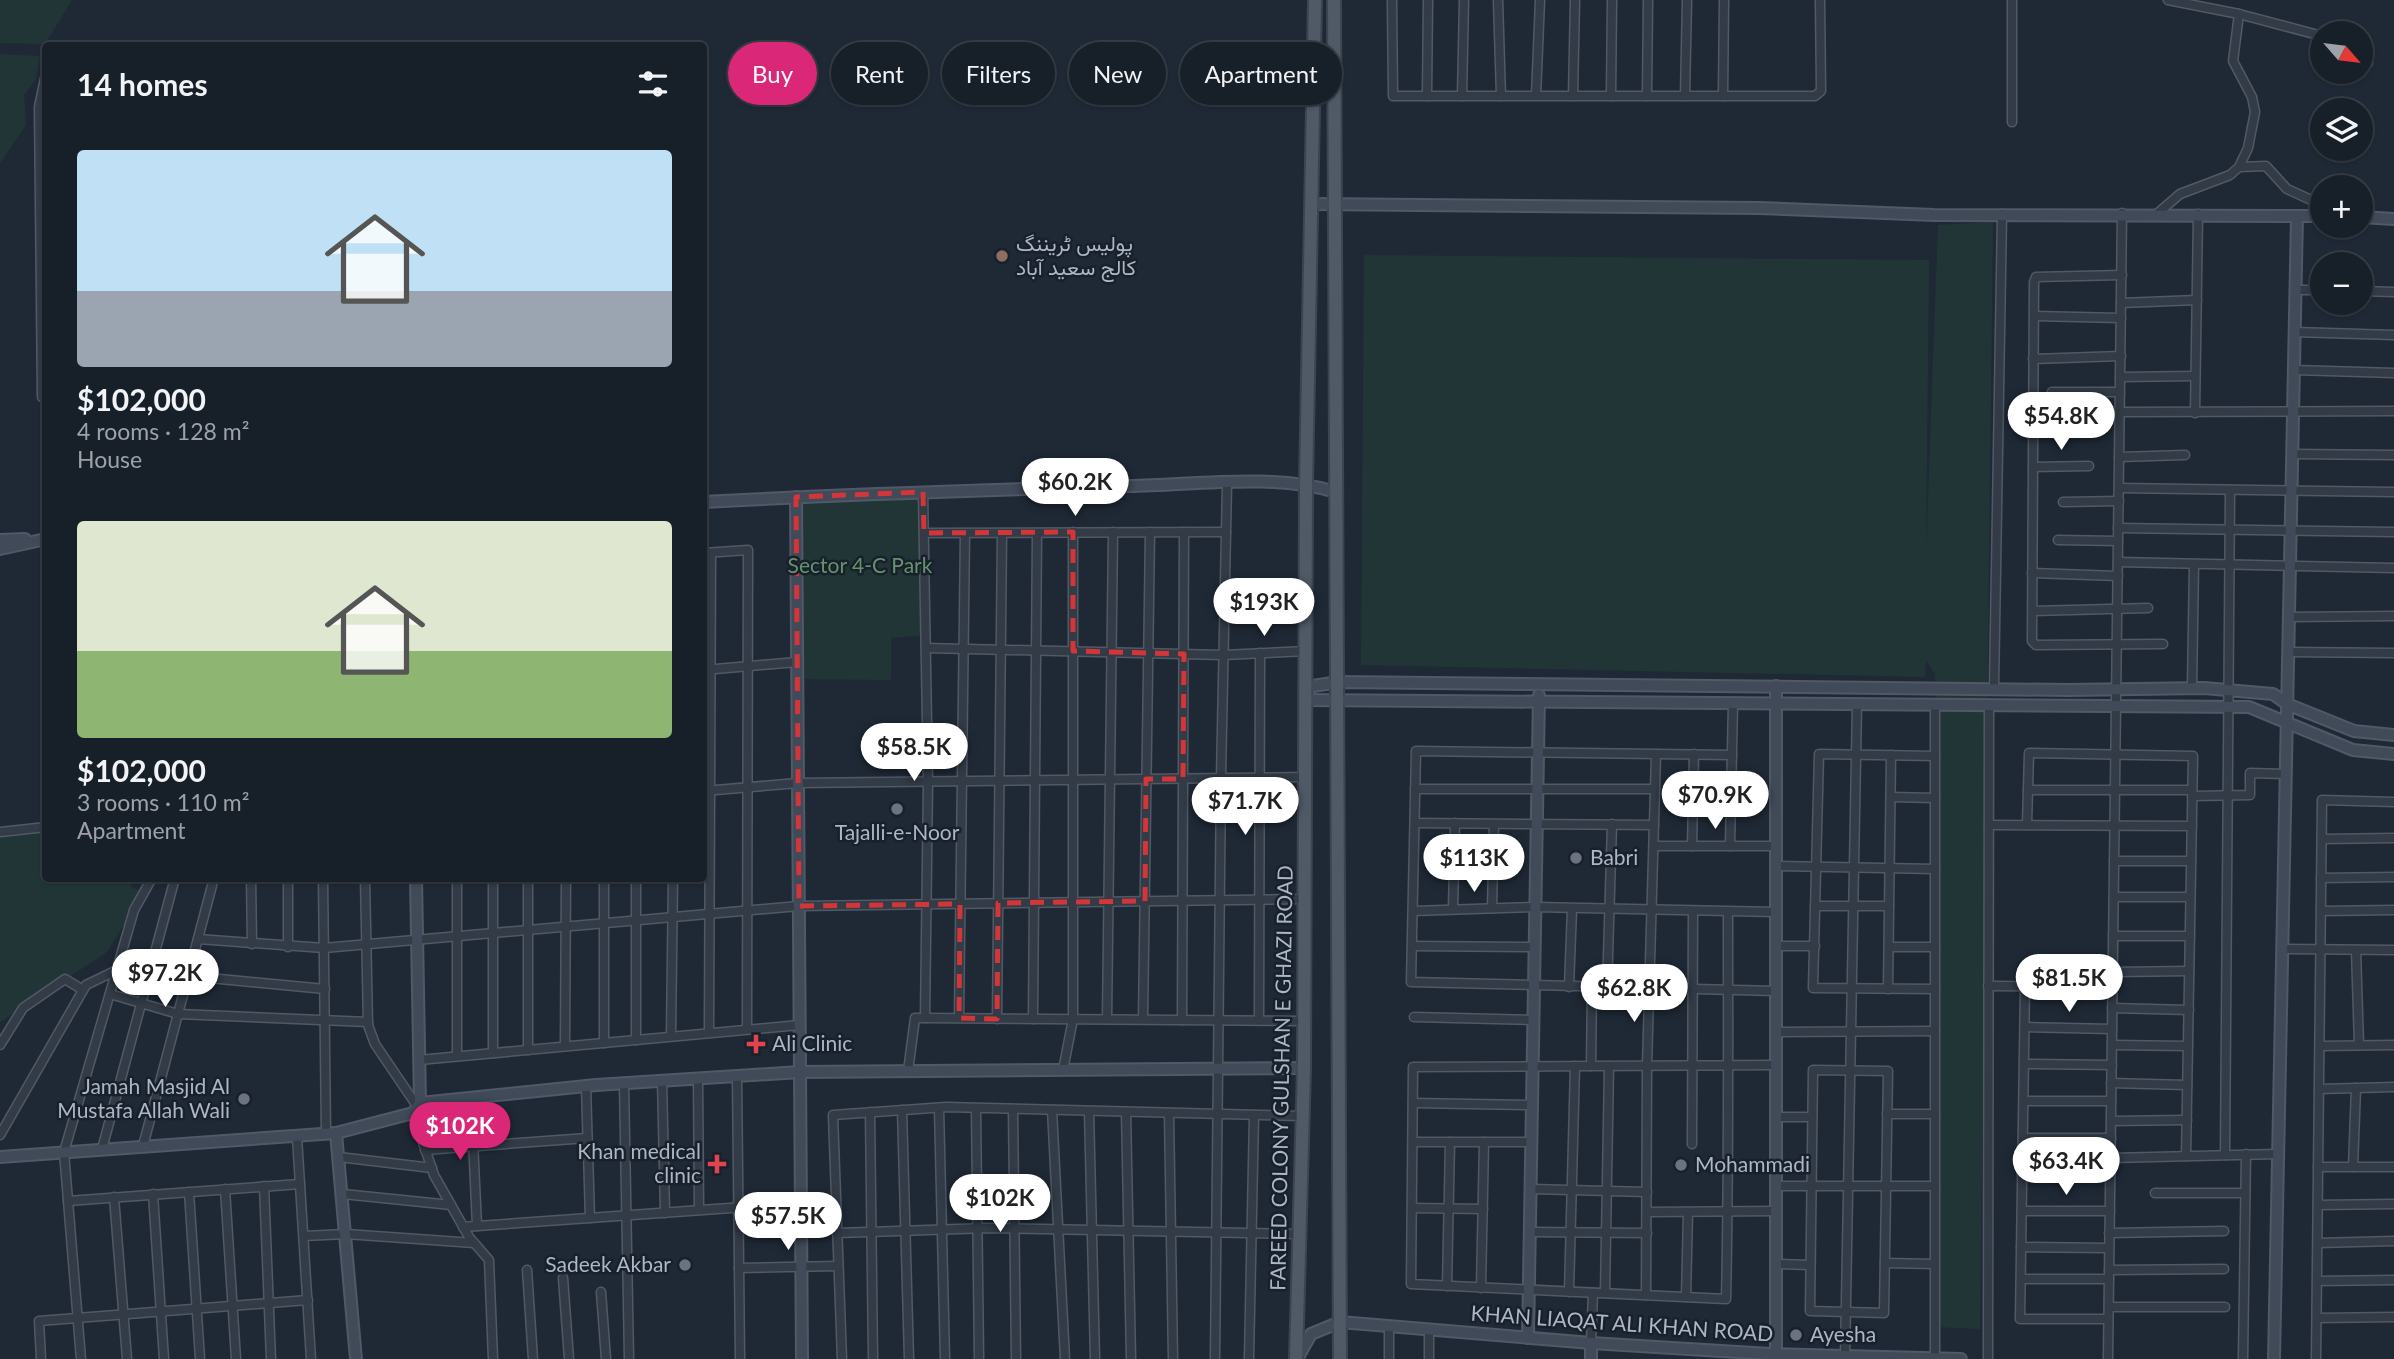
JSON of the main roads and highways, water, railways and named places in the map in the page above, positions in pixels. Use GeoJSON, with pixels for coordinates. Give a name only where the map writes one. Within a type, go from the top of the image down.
{"type":"FeatureCollection","features":[{"type":"Feature","properties":{"kind":"main road","name":"FAREED COLONY GULSHAN E GHAZI ROAD"},"geometry":{"type":"LineString","coordinates":[[1296,1359],[1304,1068],[1306,484],[1315,0]]}},
{"type":"Feature","properties":{"kind":"main road"},"geometry":{"type":"LineString","coordinates":[[1334,0],[1340,1359]]}},
{"type":"Feature","properties":{"kind":"place","name":"پولیس ٹریننگ کالج سعید آباد"},"geometry":{"type":"Point","coordinates":[1002,256]}},
{"type":"Feature","properties":{"kind":"place","name":"Tajalli-e-Noor"},"geometry":{"type":"Point","coordinates":[897,809]}},
{"type":"Feature","properties":{"kind":"place","name":"Babri"},"geometry":{"type":"Point","coordinates":[1576,858]}},
{"type":"Feature","properties":{"kind":"place","name":"Ali Clinic"},"geometry":{"type":"Point","coordinates":[756,1044]}},
{"type":"Feature","properties":{"kind":"place","name":"Jamah Masjid Al Mustafa Allah Wali"},"geometry":{"type":"Point","coordinates":[244,1099]}},
{"type":"Feature","properties":{"kind":"place","name":"Khan medical clinic"},"geometry":{"type":"Point","coordinates":[717,1164]}},
{"type":"Feature","properties":{"kind":"place","name":"Mohammadi"},"geometry":{"type":"Point","coordinates":[1681,1165]}},
{"type":"Feature","properties":{"kind":"place","name":"Sadeek Akbar"},"geometry":{"type":"Point","coordinates":[685,1265]}},
{"type":"Feature","properties":{"kind":"place","name":"Ayesha"},"geometry":{"type":"Point","coordinates":[1796,1335]}},
{"type":"Feature","properties":{"kind":"park label","name":"Sector 4-C Park"},"geometry":{"type":"Point","coordinates":[860,566]}}]}
